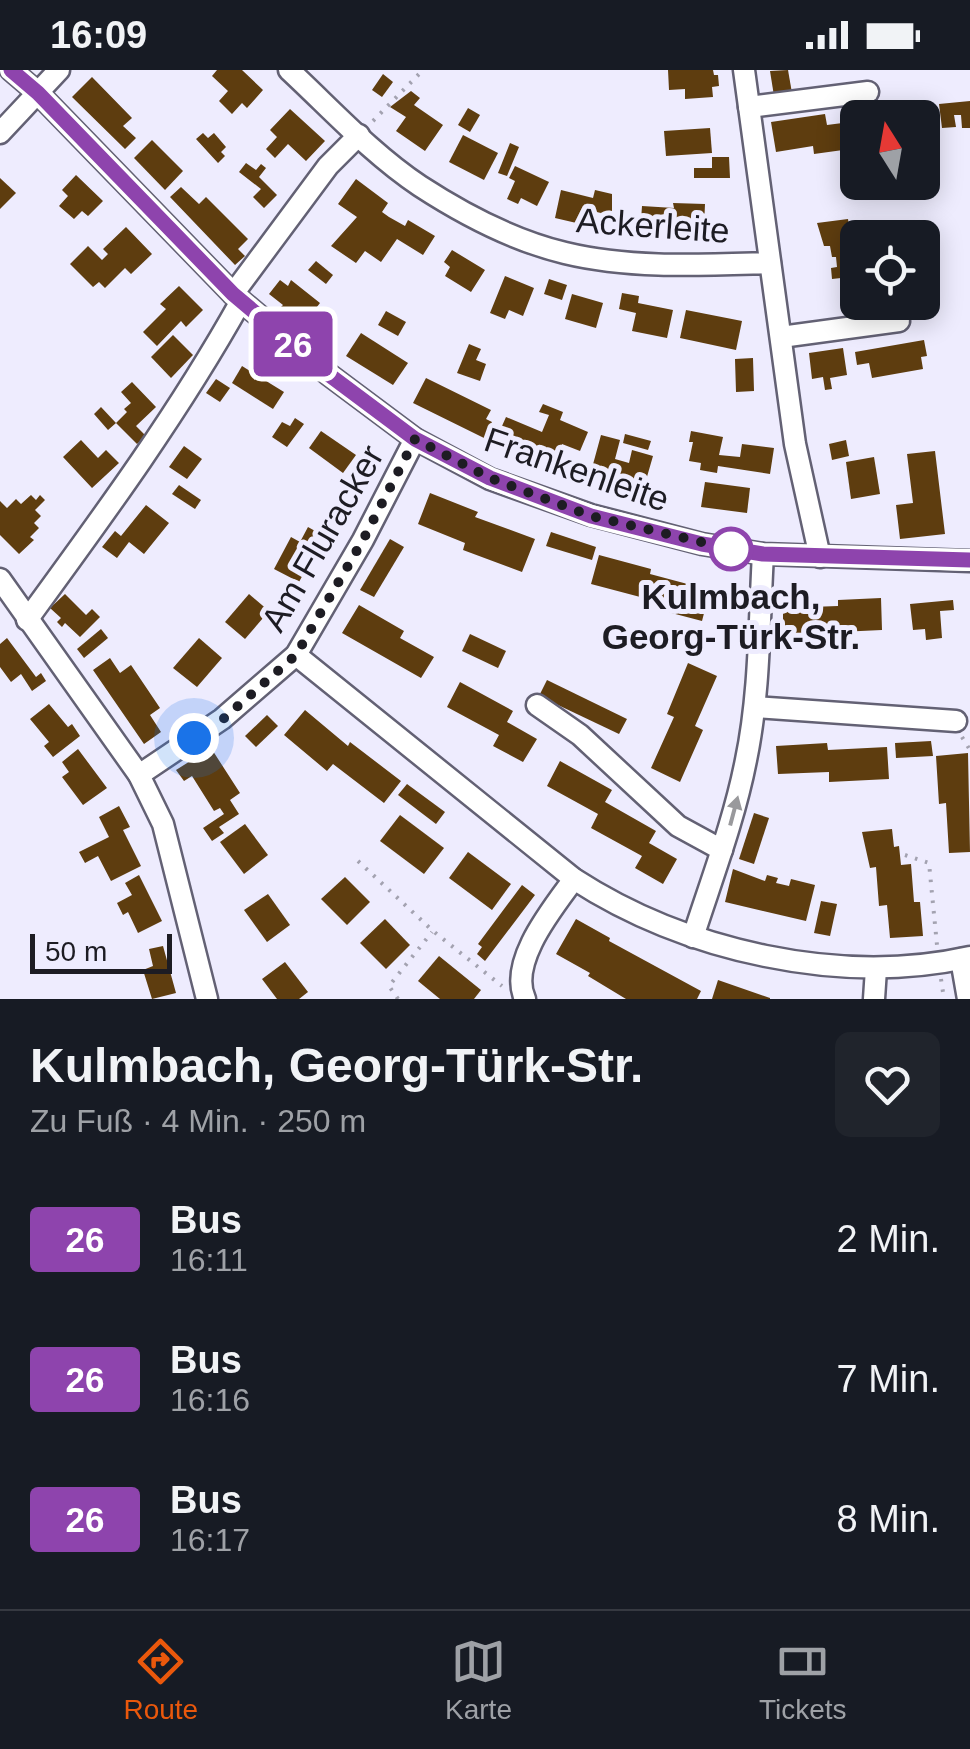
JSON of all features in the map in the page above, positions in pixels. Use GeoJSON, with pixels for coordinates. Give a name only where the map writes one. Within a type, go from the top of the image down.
{"type":"FeatureCollection","features":[{"type":"Feature","properties":{"kind":"street","name":"Frankenleite"},"geometry":{"type":"LineString","coordinates":[[11,70],[237,298],[328,374],[415,439],[490,478],[591,516],[702,544],[763,554],[970,560]]}},
{"type":"Feature","properties":{"kind":"street"},"geometry":{"type":"LineString","coordinates":[[0,134],[59,70]]}},
{"type":"Feature","properties":{"kind":"street","name":"Ackerleite"},"geometry":{"type":"LineString","coordinates":[[288,70],[417,184],[472,217],[564,253],[692,266],[770,264]]}},
{"type":"Feature","properties":{"kind":"street"},"geometry":{"type":"LineString","coordinates":[[744,70],[795,444],[820,557]]}},
{"type":"Feature","properties":{"kind":"street"},"geometry":{"type":"LineString","coordinates":[[749,107],[868,92]]}},
{"type":"Feature","properties":{"kind":"street"},"geometry":{"type":"LineString","coordinates":[[27,620],[142,464],[206,364],[237,298],[328,166],[359,135]]}},
{"type":"Feature","properties":{"kind":"street"},"geometry":{"type":"LineString","coordinates":[[781,337],[900,321]]}},
{"type":"Feature","properties":{"kind":"street","name":"Am Fluracker"},"geometry":{"type":"LineString","coordinates":[[139,775],[222,720],[296,655],[363,540],[415,439]]}},
{"type":"Feature","properties":{"kind":"street"},"geometry":{"type":"LineString","coordinates":[[693,936],[747,758],[755,707],[763,554]]}},
{"type":"Feature","properties":{"kind":"street"},"geometry":{"type":"LineString","coordinates":[[0,578],[139,775],[163,824],[207,999]]}},
{"type":"Feature","properties":{"kind":"street"},"geometry":{"type":"LineString","coordinates":[[296,655],[574,879],[625,909],[693,936],[794,962],[876,969],[965,958],[968,999]]}},
{"type":"Feature","properties":{"kind":"street"},"geometry":{"type":"LineString","coordinates":[[537,705],[580,735],[678,826],[722,850]]}},
{"type":"Feature","properties":{"kind":"street"},"geometry":{"type":"LineString","coordinates":[[755,707],[956,721]]}},
{"type":"Feature","properties":{"kind":"street"},"geometry":{"type":"LineString","coordinates":[[523,993],[522,962],[574,879]]}},
{"type":"Feature","properties":{"kind":"street"},"geometry":{"type":"LineString","coordinates":[[874,999],[876,969]]}},
{"type":"Feature","properties":{"kind":"path"},"geometry":{"type":"LineString","coordinates":[[359,135],[423,70]]}},
{"type":"Feature","properties":{"kind":"path"},"geometry":{"type":"LineString","coordinates":[[905,856],[929,863],[938,963]]}},
{"type":"Feature","properties":{"kind":"path"},"geometry":{"type":"LineString","coordinates":[[358,861],[433,931],[506,990],[523,993]]}},
{"type":"Feature","properties":{"kind":"path"},"geometry":{"type":"LineString","coordinates":[[398,999],[388,986],[433,931]]}},
{"type":"Feature","properties":{"kind":"building"},"geometry":{"type":"Polygon","coordinates":[[[217,70],[242,70],[263,90],[247,108],[242,103],[232,114],[219,101],[228,91],[212,76],[217,70]]]}},
{"type":"Feature","properties":{"kind":"building"},"geometry":{"type":"Polygon","coordinates":[[[668,70],[713,70],[719,86],[712,87],[713,97],[685,99],[685,89],[669,90],[668,70]]]}},
{"type":"Feature","properties":{"kind":"building"},"geometry":{"type":"Polygon","coordinates":[[[788,70],[792,93],[774,96],[770,71],[788,70]]]}},
{"type":"Feature","properties":{"kind":"building"},"geometry":{"type":"Polygon","coordinates":[[[383,74],[393,82],[382,97],[372,90],[383,74]]]}},
{"type":"Feature","properties":{"kind":"building"},"geometry":{"type":"Polygon","coordinates":[[[92,77],[132,118],[123,126],[136,138],[125,149],[72,97],[92,77]]]}},
{"type":"Feature","properties":{"kind":"building"},"geometry":{"type":"Polygon","coordinates":[[[411,91],[420,98],[414,105],[443,125],[425,151],[396,131],[406,117],[390,107],[411,91]]]}},
{"type":"Feature","properties":{"kind":"building"},"geometry":{"type":"Polygon","coordinates":[[[970,101],[970,128],[962,128],[961,115],[954,115],[956,127],[942,128],[940,104],[970,101]]]}},
{"type":"Feature","properties":{"kind":"building"},"geometry":{"type":"Polygon","coordinates":[[[468,108],[480,115],[470,132],[458,125],[468,108]]]}},
{"type":"Feature","properties":{"kind":"building"},"geometry":{"type":"Polygon","coordinates":[[[290,109],[325,141],[306,161],[288,144],[275,158],[266,149],[277,137],[270,130],[290,109]]]}},
{"type":"Feature","properties":{"kind":"building"},"geometry":{"type":"Polygon","coordinates":[[[825,114],[827,125],[840,123],[840,150],[814,154],[813,146],[776,152],[771,122],[825,114]]]}},
{"type":"Feature","properties":{"kind":"building"},"geometry":{"type":"Polygon","coordinates":[[[710,128],[712,153],[666,156],[664,131],[710,128]]]}},
{"type":"Feature","properties":{"kind":"building"},"geometry":{"type":"Polygon","coordinates":[[[203,133],[208,138],[214,133],[226,147],[221,152],[225,156],[218,163],[196,139],[203,133]]]}},
{"type":"Feature","properties":{"kind":"building"},"geometry":{"type":"Polygon","coordinates":[[[463,135],[498,153],[484,180],[449,162],[463,135]]]}},
{"type":"Feature","properties":{"kind":"building"},"geometry":{"type":"Polygon","coordinates":[[[152,140],[183,171],[165,190],[134,158],[152,140]]]}},
{"type":"Feature","properties":{"kind":"building"},"geometry":{"type":"Polygon","coordinates":[[[510,143],[519,147],[507,176],[498,173],[510,143]]]}},
{"type":"Feature","properties":{"kind":"building"},"geometry":{"type":"Polygon","coordinates":[[[712,157],[729,157],[730,178],[694,178],[694,168],[712,168],[712,157]]]}},
{"type":"Feature","properties":{"kind":"building"},"geometry":{"type":"Polygon","coordinates":[[[246,163],[256,170],[261,164],[266,168],[259,177],[277,195],[264,208],[253,197],[261,189],[239,172],[246,163]]]}},
{"type":"Feature","properties":{"kind":"building"},"geometry":{"type":"Polygon","coordinates":[[[515,166],[549,182],[537,206],[521,198],[518,204],[507,199],[515,181],[509,178],[515,166]]]}},
{"type":"Feature","properties":{"kind":"building"},"geometry":{"type":"Polygon","coordinates":[[[76,175],[103,201],[88,216],[82,211],[74,219],[59,206],[68,196],[62,190],[76,175]]]}},
{"type":"Feature","properties":{"kind":"building"},"geometry":{"type":"Polygon","coordinates":[[[0,178],[16,193],[0,209],[0,178]]]}},
{"type":"Feature","properties":{"kind":"building"},"geometry":{"type":"Polygon","coordinates":[[[356,179],[388,203],[382,212],[405,226],[408,220],[435,236],[423,255],[397,239],[381,262],[365,251],[356,263],[331,246],[357,217],[338,204],[356,179]]]}},
{"type":"Feature","properties":{"kind":"building"},"geometry":{"type":"Polygon","coordinates":[[[181,187],[199,204],[206,197],[248,239],[238,249],[245,256],[235,265],[170,197],[181,187]]]}},
{"type":"Feature","properties":{"kind":"building"},"geometry":{"type":"Polygon","coordinates":[[[561,190],[593,198],[595,190],[612,194],[612,216],[628,217],[627,235],[611,234],[612,222],[600,219],[601,213],[588,210],[585,225],[555,218],[561,190]]]}},
{"type":"Feature","properties":{"kind":"building"},"geometry":{"type":"Polygon","coordinates":[[[673,203],[705,204],[704,227],[684,226],[684,231],[672,230],[672,237],[640,235],[642,206],[674,208],[673,203]]]}},
{"type":"Feature","properties":{"kind":"building"},"geometry":{"type":"Polygon","coordinates":[[[840,220],[840,278],[832,279],[836,257],[832,257],[830,246],[824,246],[817,223],[840,220]]]}},
{"type":"Feature","properties":{"kind":"building"},"geometry":{"type":"Polygon","coordinates":[[[126,227],[152,254],[131,274],[125,268],[105,288],[99,282],[93,287],[70,264],[88,246],[102,260],[108,254],[103,249],[126,227]]]}},
{"type":"Feature","properties":{"kind":"building"},"geometry":{"type":"Polygon","coordinates":[[[452,250],[485,270],[471,292],[445,276],[450,267],[444,262],[452,250]]]}},
{"type":"Feature","properties":{"kind":"building"},"geometry":{"type":"Polygon","coordinates":[[[316,261],[333,275],[326,284],[308,270],[316,261]]]}},
{"type":"Feature","properties":{"kind":"building"},"geometry":{"type":"Polygon","coordinates":[[[505,276],[534,288],[523,316],[509,310],[505,319],[490,313],[505,276]]]}},
{"type":"Feature","properties":{"kind":"building"},"geometry":{"type":"Polygon","coordinates":[[[549,279],[567,285],[562,300],[544,294],[549,279]]]}},
{"type":"Feature","properties":{"kind":"building"},"geometry":{"type":"Polygon","coordinates":[[[280,280],[288,286],[291,280],[320,303],[306,321],[279,309],[283,305],[269,294],[280,280]]]}},
{"type":"Feature","properties":{"kind":"building"},"geometry":{"type":"Polygon","coordinates":[[[179,286],[203,310],[186,327],[181,321],[157,346],[143,332],[166,309],[160,304],[179,286]]]}},
{"type":"Feature","properties":{"kind":"building"},"geometry":{"type":"Polygon","coordinates":[[[622,293],[639,296],[638,303],[673,310],[667,338],[632,331],[636,313],[619,309],[622,293]]]}},
{"type":"Feature","properties":{"kind":"building"},"geometry":{"type":"Polygon","coordinates":[[[572,294],[603,303],[596,328],[565,319],[572,294]]]}},
{"type":"Feature","properties":{"kind":"building"},"geometry":{"type":"Polygon","coordinates":[[[686,310],[742,321],[736,350],[680,338],[686,310]]]}},
{"type":"Feature","properties":{"kind":"building"},"geometry":{"type":"Polygon","coordinates":[[[386,311],[406,322],[398,336],[378,325],[386,311]]]}},
{"type":"Feature","properties":{"kind":"building"},"geometry":{"type":"Polygon","coordinates":[[[361,333],[408,363],[393,385],[346,356],[361,333]]]}},
{"type":"Feature","properties":{"kind":"building"},"geometry":{"type":"Polygon","coordinates":[[[173,335],[193,355],[171,378],[151,357],[173,335]]]}},
{"type":"Feature","properties":{"kind":"building"},"geometry":{"type":"Polygon","coordinates":[[[924,340],[927,356],[921,357],[923,369],[872,378],[869,363],[857,365],[855,352],[924,340]]]}},
{"type":"Feature","properties":{"kind":"building"},"geometry":{"type":"Polygon","coordinates":[[[469,344],[481,349],[476,360],[486,364],[480,381],[457,373],[469,344]]]}},
{"type":"Feature","properties":{"kind":"building"},"geometry":{"type":"Polygon","coordinates":[[[843,348],[847,375],[830,378],[832,389],[825,390],[823,377],[812,379],[809,353],[843,348]]]}},
{"type":"Feature","properties":{"kind":"building"},"geometry":{"type":"Polygon","coordinates":[[[753,358],[754,391],[736,392],[735,359],[753,358]]]}},
{"type":"Feature","properties":{"kind":"building"},"geometry":{"type":"Polygon","coordinates":[[[242,366],[284,392],[273,409],[232,383],[242,366]]]}},
{"type":"Feature","properties":{"kind":"building"},"geometry":{"type":"Polygon","coordinates":[[[426,378],[491,410],[486,419],[492,422],[484,438],[413,403],[426,378]]]}},
{"type":"Feature","properties":{"kind":"building"},"geometry":{"type":"Polygon","coordinates":[[[216,379],[230,388],[220,402],[206,393],[216,379]]]}},
{"type":"Feature","properties":{"kind":"building"},"geometry":{"type":"Polygon","coordinates":[[[132,382],[156,407],[136,426],[146,436],[137,444],[116,423],[131,403],[121,392],[132,382]]]}},
{"type":"Feature","properties":{"kind":"building"},"geometry":{"type":"Polygon","coordinates":[[[543,404],[563,412],[560,420],[588,432],[580,451],[562,444],[554,463],[542,458],[540,462],[508,445],[506,449],[494,444],[506,417],[542,432],[549,415],[539,412],[543,404]]]}},
{"type":"Feature","properties":{"kind":"building"},"geometry":{"type":"Polygon","coordinates":[[[101,407],[116,423],[108,430],[94,414],[101,407]]]}},
{"type":"Feature","properties":{"kind":"building"},"geometry":{"type":"Polygon","coordinates":[[[295,418],[304,424],[287,447],[272,437],[282,422],[290,426],[295,418]]]}},
{"type":"Feature","properties":{"kind":"building"},"geometry":{"type":"Polygon","coordinates":[[[321,431],[356,455],[343,473],[309,448],[321,431]]]}},
{"type":"Feature","properties":{"kind":"building"},"geometry":{"type":"Polygon","coordinates":[[[691,431],[723,437],[719,455],[740,457],[742,444],[774,448],[770,474],[718,466],[717,473],[700,470],[701,463],[689,461],[691,431]]]}},
{"type":"Feature","properties":{"kind":"building"},"geometry":{"type":"Polygon","coordinates":[[[625,434],[651,441],[648,450],[623,443],[625,434]]]}},
{"type":"Feature","properties":{"kind":"building"},"geometry":{"type":"Polygon","coordinates":[[[601,435],[620,440],[615,459],[629,463],[632,450],[653,456],[642,494],[633,491],[631,497],[614,491],[616,486],[589,479],[586,486],[557,477],[563,459],[592,468],[601,435]]]}},
{"type":"Feature","properties":{"kind":"building"},"geometry":{"type":"Polygon","coordinates":[[[81,440],[98,458],[106,450],[119,463],[92,488],[63,457],[81,440]]]}},
{"type":"Feature","properties":{"kind":"building"},"geometry":{"type":"Polygon","coordinates":[[[846,440],[849,456],[832,460],[829,444],[846,440]]]}},
{"type":"Feature","properties":{"kind":"building"},"geometry":{"type":"Polygon","coordinates":[[[184,446],[202,459],[187,479],[169,467],[184,446]]]}},
{"type":"Feature","properties":{"kind":"building"},"geometry":{"type":"Polygon","coordinates":[[[935,451],[945,534],[900,539],[896,505],[913,503],[907,454],[935,451]]]}},
{"type":"Feature","properties":{"kind":"building"},"geometry":{"type":"Polygon","coordinates":[[[874,457],[880,494],[851,499],[846,462],[874,457]]]}},
{"type":"Feature","properties":{"kind":"building"},"geometry":{"type":"Polygon","coordinates":[[[705,482],[750,488],[747,513],[701,507],[705,482]]]}},
{"type":"Feature","properties":{"kind":"building"},"geometry":{"type":"Polygon","coordinates":[[[179,485],[201,500],[195,509],[172,494],[179,485]]]}},
{"type":"Feature","properties":{"kind":"building"},"geometry":{"type":"Polygon","coordinates":[[[430,493],[478,512],[475,517],[535,539],[522,572],[463,550],[465,543],[418,524],[430,493]]]}},
{"type":"Feature","properties":{"kind":"building"},"geometry":{"type":"Polygon","coordinates":[[[31,495],[36,500],[40,495],[45,500],[35,510],[41,516],[34,523],[39,528],[30,537],[34,540],[19,554],[0,535],[0,501],[7,508],[16,499],[21,504],[31,495]]]}},
{"type":"Feature","properties":{"kind":"building"},"geometry":{"type":"Polygon","coordinates":[[[146,505],[169,523],[144,554],[129,542],[117,558],[102,547],[115,531],[121,536],[146,505]]]}},
{"type":"Feature","properties":{"kind":"building"},"geometry":{"type":"Polygon","coordinates":[[[308,527],[324,536],[299,582],[274,569],[291,537],[300,542],[308,527]]]}},
{"type":"Feature","properties":{"kind":"building"},"geometry":{"type":"Polygon","coordinates":[[[551,532],[596,547],[592,560],[546,546],[551,532]]]}},
{"type":"Feature","properties":{"kind":"building"},"geometry":{"type":"Polygon","coordinates":[[[390,539],[404,547],[374,597],[360,590],[390,539]]]}},
{"type":"Feature","properties":{"kind":"building"},"geometry":{"type":"Polygon","coordinates":[[[599,555],[710,590],[702,621],[641,605],[644,598],[591,584],[599,555]]]}},
{"type":"Feature","properties":{"kind":"building"},"geometry":{"type":"Polygon","coordinates":[[[768,587],[789,587],[789,602],[768,602],[768,587]]]}},
{"type":"Feature","properties":{"kind":"building"},"geometry":{"type":"Polygon","coordinates":[[[65,594],[86,615],[92,609],[100,617],[80,637],[65,623],[62,627],[57,622],[61,618],[50,608],[65,594]]]}},
{"type":"Feature","properties":{"kind":"building"},"geometry":{"type":"Polygon","coordinates":[[[249,594],[269,611],[245,639],[225,622],[249,594]]]}},
{"type":"Feature","properties":{"kind":"building"},"geometry":{"type":"Polygon","coordinates":[[[881,598],[882,630],[839,632],[839,637],[783,638],[783,608],[838,606],[838,600],[881,598]]]}},
{"type":"Feature","properties":{"kind":"building"},"geometry":{"type":"Polygon","coordinates":[[[953,600],[954,610],[940,611],[942,638],[926,640],[925,629],[913,630],[910,604],[953,600]]]}},
{"type":"Feature","properties":{"kind":"building"},"geometry":{"type":"Polygon","coordinates":[[[359,605],[404,631],[400,638],[434,657],[421,678],[342,633],[359,605]]]}},
{"type":"Feature","properties":{"kind":"building"},"geometry":{"type":"Polygon","coordinates":[[[101,629],[108,638],[84,658],[77,649],[101,629]]]}},
{"type":"Feature","properties":{"kind":"building"},"geometry":{"type":"Polygon","coordinates":[[[470,634],[506,651],[498,668],[462,651],[470,634]]]}},
{"type":"Feature","properties":{"kind":"building"},"geometry":{"type":"Polygon","coordinates":[[[7,638],[36,677],[41,673],[46,681],[32,691],[21,674],[11,682],[0,667],[0,644],[7,638]]]}},
{"type":"Feature","properties":{"kind":"building"},"geometry":{"type":"Polygon","coordinates":[[[199,638],[222,658],[197,687],[173,668],[199,638]]]}},
{"type":"Feature","properties":{"kind":"building"},"geometry":{"type":"Polygon","coordinates":[[[110,658],[120,673],[131,665],[160,708],[150,715],[161,732],[144,744],[93,670],[110,658]]]}},
{"type":"Feature","properties":{"kind":"building"},"geometry":{"type":"Polygon","coordinates":[[[688,663],[717,676],[695,726],[703,730],[680,782],[651,768],[674,717],[667,714],[688,663]]]}},
{"type":"Feature","properties":{"kind":"building"},"geometry":{"type":"Polygon","coordinates":[[[547,680],[627,719],[619,734],[539,696],[547,680]]]}},
{"type":"Feature","properties":{"kind":"building"},"geometry":{"type":"Polygon","coordinates":[[[460,682],[513,711],[507,722],[537,739],[523,762],[493,746],[499,735],[447,707],[460,682]]]}},
{"type":"Feature","properties":{"kind":"building"},"geometry":{"type":"Polygon","coordinates":[[[49,704],[80,736],[53,757],[44,746],[49,742],[30,719],[49,704]]]}},
{"type":"Feature","properties":{"kind":"building"},"geometry":{"type":"Polygon","coordinates":[[[305,710],[348,746],[350,742],[401,781],[384,803],[333,764],[327,771],[284,735],[305,710]]]}},
{"type":"Feature","properties":{"kind":"building"},"geometry":{"type":"Polygon","coordinates":[[[267,715],[278,726],[256,747],[245,736],[267,715]]]}},
{"type":"Feature","properties":{"kind":"building"},"geometry":{"type":"Polygon","coordinates":[[[931,741],[933,756],[896,758],[895,743],[931,741]]]}},
{"type":"Feature","properties":{"kind":"building"},"geometry":{"type":"Polygon","coordinates":[[[827,743],[828,750],[887,747],[889,779],[829,782],[829,772],[778,774],[776,746],[827,743]]]}},
{"type":"Feature","properties":{"kind":"building"},"geometry":{"type":"Polygon","coordinates":[[[211,748],[240,793],[230,800],[239,814],[219,827],[224,833],[212,841],[203,828],[224,814],[220,808],[214,811],[192,776],[184,781],[176,770],[211,748]]]}},
{"type":"Feature","properties":{"kind":"building"},"geometry":{"type":"Polygon","coordinates":[[[78,749],[107,788],[83,805],[62,777],[69,772],[62,762],[78,749]]]}},
{"type":"Feature","properties":{"kind":"building"},"geometry":{"type":"Polygon","coordinates":[[[968,753],[970,852],[949,853],[946,803],[939,804],[936,756],[968,753]]]}},
{"type":"Feature","properties":{"kind":"building"},"geometry":{"type":"Polygon","coordinates":[[[560,761],[612,790],[605,802],[656,831],[649,843],[677,859],[663,884],[635,868],[642,856],[591,828],[598,814],[547,786],[560,761]]]}},
{"type":"Feature","properties":{"kind":"building"},"geometry":{"type":"Polygon","coordinates":[[[407,784],[445,812],[436,824],[398,795],[407,784]]]}},
{"type":"Feature","properties":{"kind":"building"},"geometry":{"type":"Polygon","coordinates":[[[119,806],[130,827],[123,830],[141,866],[111,881],[98,856],[85,863],[79,852],[109,837],[99,817],[119,806]]]}},
{"type":"Feature","properties":{"kind":"building"},"geometry":{"type":"Polygon","coordinates":[[[754,813],[769,818],[754,864],[739,859],[754,813]]]}},
{"type":"Feature","properties":{"kind":"building"},"geometry":{"type":"Polygon","coordinates":[[[400,815],[444,848],[424,874],[380,841],[400,815]]]}},
{"type":"Feature","properties":{"kind":"building"},"geometry":{"type":"Polygon","coordinates":[[[245,824],[268,855],[244,874],[220,842],[245,824]]]}},
{"type":"Feature","properties":{"kind":"building"},"geometry":{"type":"Polygon","coordinates":[[[892,829],[901,865],[911,864],[914,902],[920,902],[923,936],[890,938],[887,905],[879,906],[876,867],[870,868],[862,832],[892,829]]]}},
{"type":"Feature","properties":{"kind":"building"},"geometry":{"type":"Polygon","coordinates":[[[468,852],[511,884],[492,910],[449,878],[468,852]]]}},
{"type":"Feature","properties":{"kind":"building"},"geometry":{"type":"Polygon","coordinates":[[[733,869],[765,881],[767,875],[778,878],[776,883],[789,886],[791,879],[815,885],[806,921],[725,902],[733,869]]]}},
{"type":"Feature","properties":{"kind":"building"},"geometry":{"type":"Polygon","coordinates":[[[139,875],[162,921],[138,933],[128,912],[123,915],[117,903],[132,895],[125,883],[139,875]]]}},
{"type":"Feature","properties":{"kind":"building"},"geometry":{"type":"Polygon","coordinates":[[[345,877],[370,902],[347,925],[321,899],[345,877]]]}},
{"type":"Feature","properties":{"kind":"building"},"geometry":{"type":"Polygon","coordinates":[[[522,885],[535,895],[485,961],[477,954],[482,947],[478,944],[522,885]]]}},
{"type":"Feature","properties":{"kind":"building"},"geometry":{"type":"Polygon","coordinates":[[[268,894],[290,925],[267,942],[244,910],[268,894]]]}},
{"type":"Feature","properties":{"kind":"building"},"geometry":{"type":"Polygon","coordinates":[[[821,901],[837,904],[830,936],[814,933],[821,901]]]}},
{"type":"Feature","properties":{"kind":"building"},"geometry":{"type":"Polygon","coordinates":[[[385,919],[410,945],[386,969],[360,943],[385,919]]]}},
{"type":"Feature","properties":{"kind":"building"},"geometry":{"type":"Polygon","coordinates":[[[576,919],[701,991],[697,999],[626,999],[588,976],[590,973],[556,954],[576,919]]]}},
{"type":"Feature","properties":{"kind":"building"},"geometry":{"type":"Polygon","coordinates":[[[163,946],[176,993],[152,999],[143,970],[153,966],[149,949],[163,946]]]}},
{"type":"Feature","properties":{"kind":"building"},"geometry":{"type":"Polygon","coordinates":[[[439,956],[481,990],[474,999],[440,999],[418,981],[439,956]]]}},
{"type":"Feature","properties":{"kind":"building"},"geometry":{"type":"Polygon","coordinates":[[[285,962],[308,992],[299,999],[277,999],[262,979],[285,962]]]}},
{"type":"Feature","properties":{"kind":"building"},"geometry":{"type":"Polygon","coordinates":[[[718,980],[770,998],[770,999],[712,999],[718,980]]]}},
{"type":"Feature","properties":{"kind":"bus line","name":"26"},"geometry":{"type":"LineString","coordinates":[[11,70],[233,294],[328,374],[415,439],[490,478],[591,516],[702,544],[763,554],[970,560]]}},
{"type":"Feature","properties":{"kind":"place","name":"Kulmbach, Georg-Türk-Str."},"geometry":{"type":"Point","coordinates":[731,549]}},
{"type":"Feature","properties":{"kind":"route"},"geometry":{"type":"LineString","coordinates":[[194,738],[222,720],[296,655],[363,540],[415,439],[490,478],[591,516],[731,549]]}}]}
